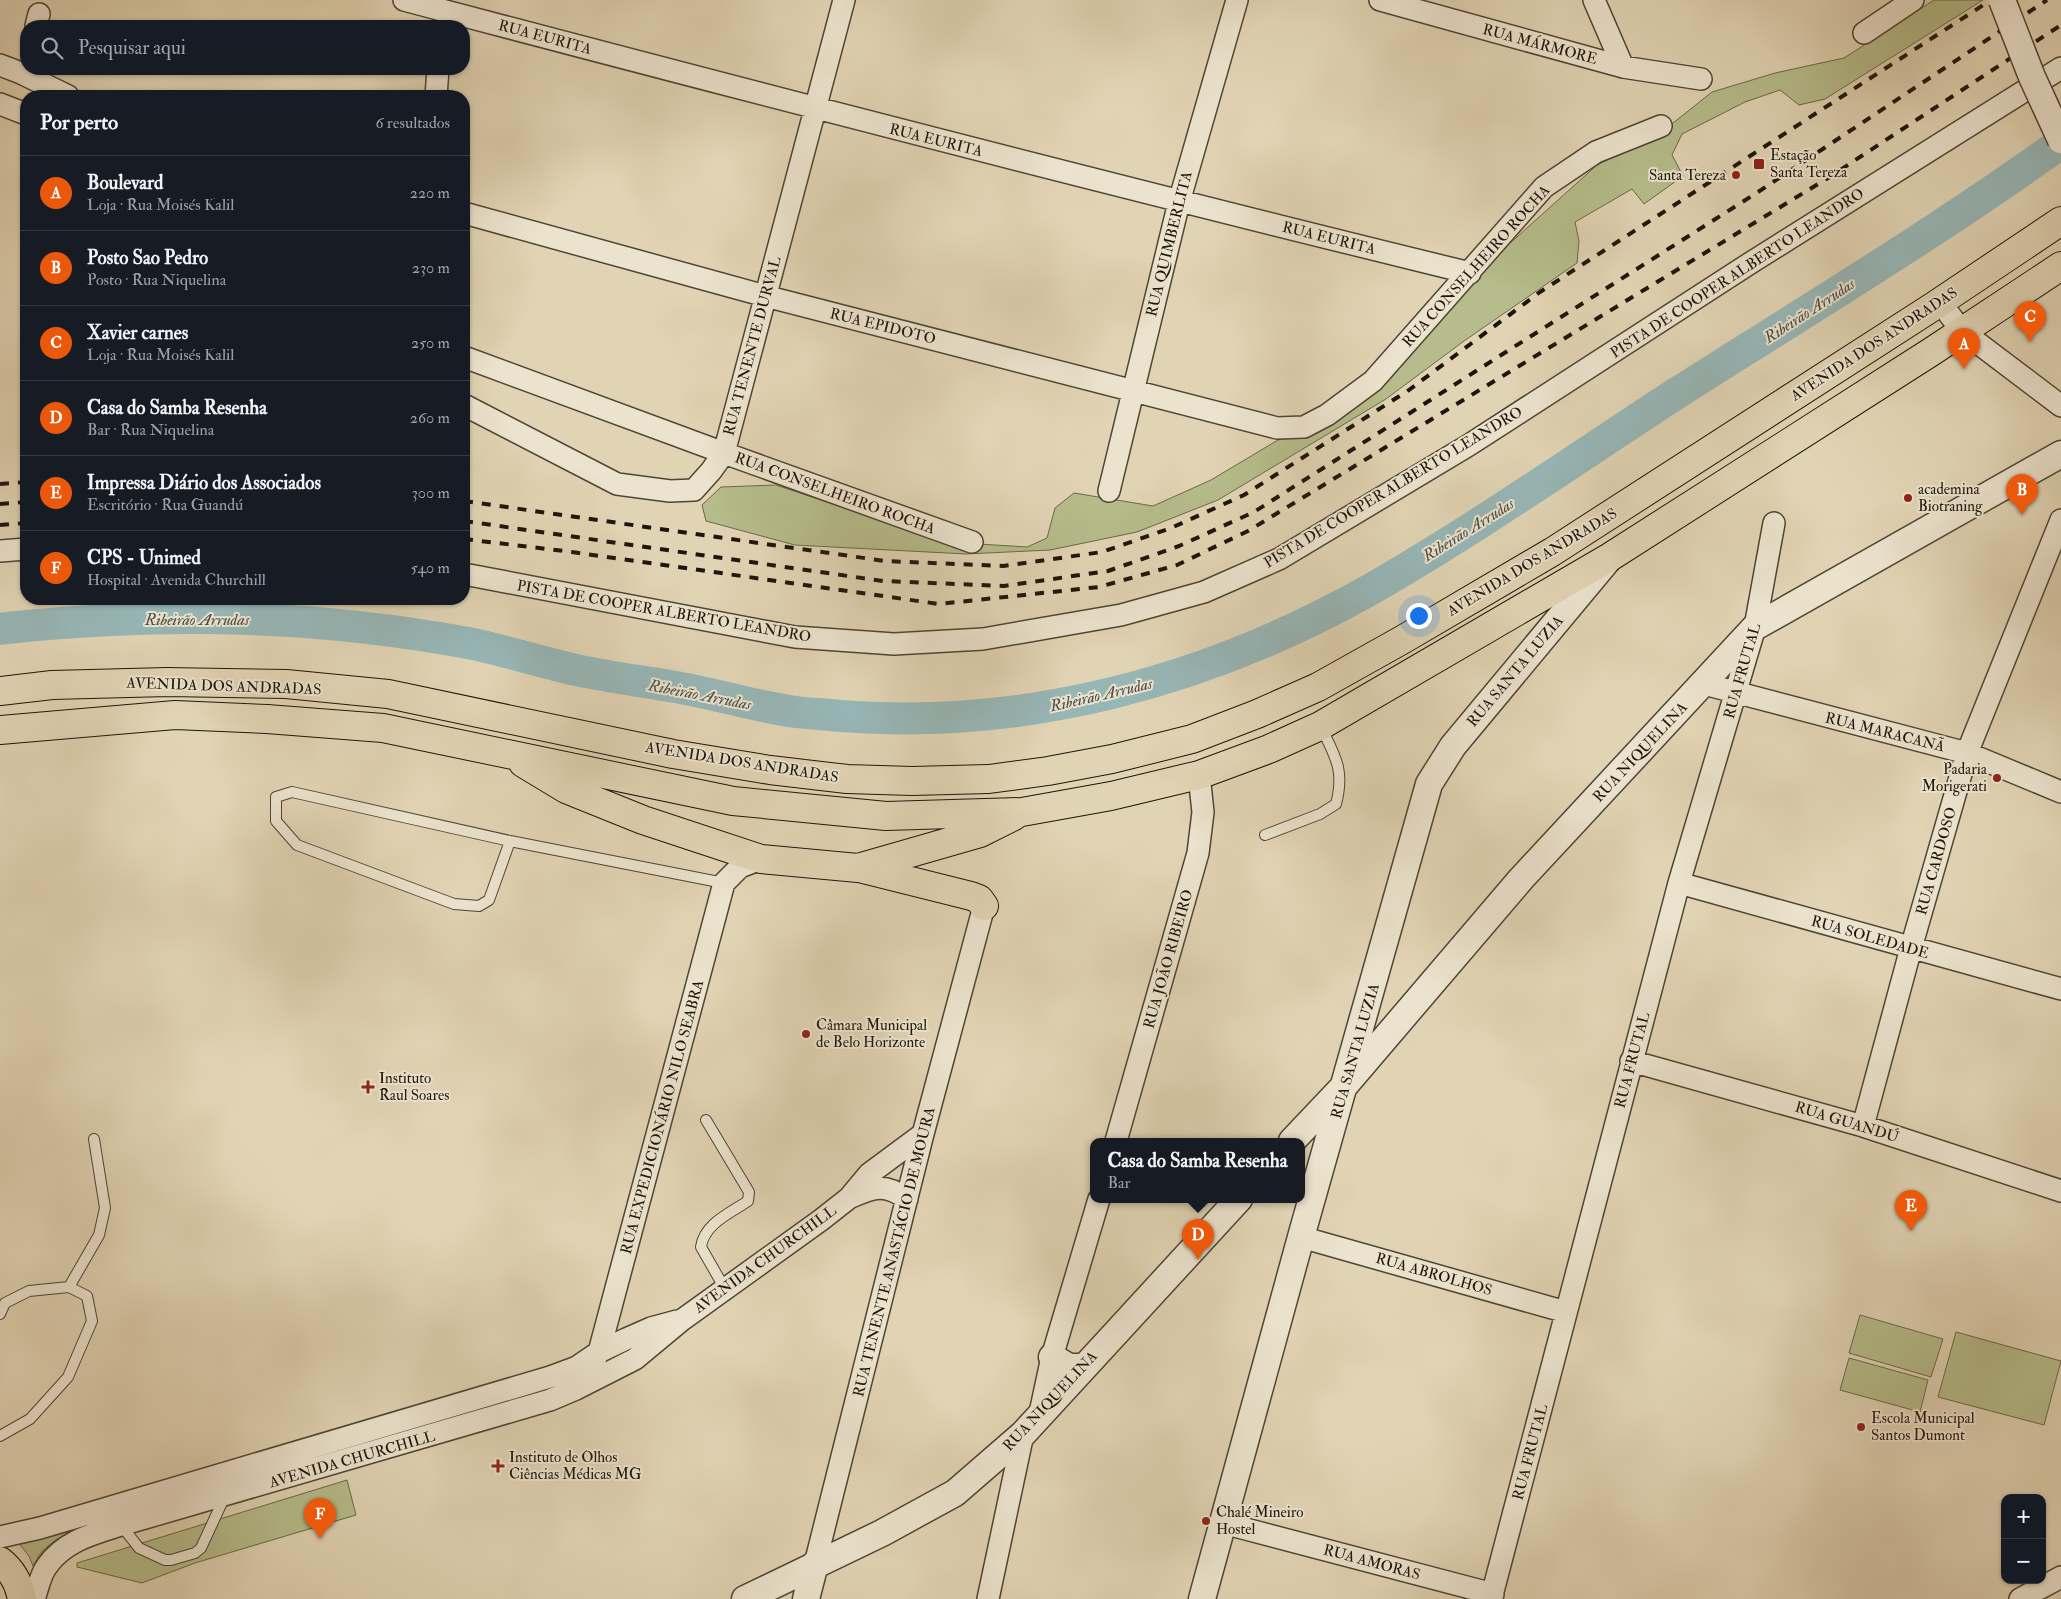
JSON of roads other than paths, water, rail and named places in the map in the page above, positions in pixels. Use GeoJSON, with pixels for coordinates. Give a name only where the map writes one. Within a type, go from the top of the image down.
{"type":"FeatureCollection","features":[{"type":"Feature","properties":{"kind":"main road","name":"AVENIDA DOS ANDRADAS"},"geometry":{"type":"LineString","coordinates":[[0,691],[52,685],[167,682],[286,684],[388,694],[673,754],[770,770],[847,779],[912,781],[989,779],[1048,771],[1112,759],[1192,739],[1257,714],[1318,687],[1402,640],[1552,552],[1942,301],[2061,221]]}},
{"type":"Feature","properties":{"kind":"main road","name":"AVENIDA DOS ANDRADAS"},"geometry":{"type":"LineString","coordinates":[[0,730],[175,715],[383,728],[733,801],[886,816],[1022,812],[1111,796],[1199,775],[1269,750],[1320,726],[1610,557],[2061,266]]}},
{"type":"Feature","properties":{"kind":"main road"},"geometry":{"type":"LineString","coordinates":[[505,752],[566,789],[643,820],[761,858],[858,868],[971,896],[979,899],[984,906]]}},
{"type":"Feature","properties":{"kind":"main road"},"geometry":{"type":"LineString","coordinates":[[858,868],[980,833],[1022,812]]}},
{"type":"Feature","properties":{"kind":"main road"},"geometry":{"type":"LineString","coordinates":[[0,1561],[8,1567],[19,1584],[22,1599]]}},
{"type":"Feature","properties":{"kind":"street","name":"RUA EURITA"},"geometry":{"type":"LineString","coordinates":[[404,0],[441,12],[1179,202],[1470,273]]}},
{"type":"Feature","properties":{"kind":"street","name":"RUA TENENTE DURVAL"},"geometry":{"type":"LineString","coordinates":[[470,360],[724,453],[844,0]]}},
{"type":"Feature","properties":{"kind":"street","name":"RUA QUIMBERLITA"},"geometry":{"type":"LineString","coordinates":[[1109,491],[1179,202],[1237,0]]}},
{"type":"Feature","properties":{"kind":"street","name":"RUA MÁRMORE"},"geometry":{"type":"LineString","coordinates":[[1380,0],[1623,67],[1701,79]]}},
{"type":"Feature","properties":{"kind":"street"},"geometry":{"type":"LineString","coordinates":[[1594,0],[1623,67]]}},
{"type":"Feature","properties":{"kind":"street"},"geometry":{"type":"LineString","coordinates":[[1864,33],[1913,0]]}},
{"type":"Feature","properties":{"kind":"street"},"geometry":{"type":"LineString","coordinates":[[2002,0],[2032,77],[2061,140]]}},
{"type":"Feature","properties":{"kind":"street"},"geometry":{"type":"LineString","coordinates":[[0,65],[20,66]]}},
{"type":"Feature","properties":{"kind":"street","name":"PISTA DE COOPER ALBERTO LEANDRO"},"geometry":{"type":"LineString","coordinates":[[470,575],[795,637],[894,644],[983,639],[1121,616],[1204,592],[1279,559],[1469,445],[1760,257],[2061,68]]}},
{"type":"Feature","properties":{"kind":"street"},"geometry":{"type":"LineString","coordinates":[[37,75],[59,90]]}},
{"type":"Feature","properties":{"kind":"street"},"geometry":{"type":"LineString","coordinates":[[436,90],[438,75]]}},
{"type":"Feature","properties":{"kind":"street"},"geometry":{"type":"LineString","coordinates":[[0,104],[20,112]]}},
{"type":"Feature","properties":{"kind":"street","name":"RUA CONSELHEIRO ROCHA"},"geometry":{"type":"LineString","coordinates":[[1304,427],[1327,415],[1374,381],[1544,187],[1596,152],[1661,126]]}},
{"type":"Feature","properties":{"kind":"street","name":"RUA EPIDOTO"},"geometry":{"type":"LineString","coordinates":[[470,215],[765,296],[1277,428],[1304,427]]}},
{"type":"Feature","properties":{"kind":"street"},"geometry":{"type":"LineString","coordinates":[[1942,301],[1962,331],[2061,406]]}},
{"type":"Feature","properties":{"kind":"street","name":"RUA CONSELHEIRO ROCHA"},"geometry":{"type":"LineString","coordinates":[[470,408],[617,484],[670,491],[694,490],[711,472],[724,453],[972,542]]}},
{"type":"Feature","properties":{"kind":"street","name":"RUA NIQUELINA"},"geometry":{"type":"LineString","coordinates":[[1295,1138],[1346,1084],[1521,879],[1756,627],[2061,454]]}},
{"type":"Feature","properties":{"kind":"street","name":"RUA CARDOSO"},"geometry":{"type":"LineString","coordinates":[[1863,1126],[1911,948],[1968,753],[2061,520]]}},
{"type":"Feature","properties":{"kind":"street","name":"RUA FRUTAL"},"geometry":{"type":"LineString","coordinates":[[1492,1596],[1679,883],[1756,627],[1774,523]]}},
{"type":"Feature","properties":{"kind":"street"},"geometry":{"type":"LineString","coordinates":[[0,550],[20,549]]}},
{"type":"Feature","properties":{"kind":"street","name":"RUA SANTA LUZIA"},"geometry":{"type":"LineString","coordinates":[[1202,1599],[1301,1237],[1320,1177],[1429,784],[1453,746],[1610,557]]}},
{"type":"Feature","properties":{"kind":"street","name":"RUA MARACANÃ"},"geometry":{"type":"LineString","coordinates":[[1704,684],[1735,694],[1968,753],[2061,792]]}},
{"type":"Feature","properties":{"kind":"street","name":"RUA JOÃO RIBEIRO"},"geometry":{"type":"LineString","coordinates":[[1117,1138],[1198,853],[1203,812],[1199,775]]}},
{"type":"Feature","properties":{"kind":"street"},"geometry":{"type":"LineString","coordinates":[[724,883],[740,867],[761,858]]}},
{"type":"Feature","properties":{"kind":"street","name":"RUA EXPEDICIONÁRIO NILO SEABRA"},"geometry":{"type":"LineString","coordinates":[[576,1389],[589,1371],[599,1352],[724,883]]}},
{"type":"Feature","properties":{"kind":"street","name":"RUA SOLEDADE"},"geometry":{"type":"LineString","coordinates":[[1679,883],[2061,989]]}},
{"type":"Feature","properties":{"kind":"street","name":"RUA TENENTE ANASTÁCIO DE MOURA"},"geometry":{"type":"LineString","coordinates":[[806,1599],[923,1134],[984,906]]}},
{"type":"Feature","properties":{"kind":"street","name":"RUA GUANDÚ"},"geometry":{"type":"LineString","coordinates":[[1631,1061],[1863,1126],[2061,1191]]}},
{"type":"Feature","properties":{"kind":"street","name":"AVENIDA CHURCHILL"},"geometry":{"type":"LineString","coordinates":[[34,1599],[45,1567],[61,1550],[77,1540],[121,1525],[550,1400],[635,1359],[682,1320],[821,1220],[849,1198],[869,1174],[923,1134]]}},
{"type":"Feature","properties":{"kind":"street"},"geometry":{"type":"LineString","coordinates":[[1305,1150],[1316,1154],[1320,1163],[1320,1177]]}},
{"type":"Feature","properties":{"kind":"street","name":"AVENIDA CHURCHILL"},"geometry":{"type":"LineString","coordinates":[[849,1198],[871,1188],[883,1188],[896,1191],[907,1199]]}},
{"type":"Feature","properties":{"kind":"street"},"geometry":{"type":"LineString","coordinates":[[1040,1413],[1052,1356],[1098,1203]]}},
{"type":"Feature","properties":{"kind":"street","name":"RUA NIQUELINA"},"geometry":{"type":"LineString","coordinates":[[745,1599],[882,1533],[954,1493],[1023,1434],[1040,1413],[1234,1203]]}},
{"type":"Feature","properties":{"kind":"street","name":"RUA ABROLHOS"},"geometry":{"type":"LineString","coordinates":[[1301,1237],[1566,1312]]}},
{"type":"Feature","properties":{"kind":"street","name":"AVENIDA CHURCHILL"},"geometry":{"type":"LineString","coordinates":[[0,1537],[40,1528],[550,1378],[577,1366],[599,1352],[651,1328],[682,1320]]}},
{"type":"Feature","properties":{"kind":"street"},"geometry":{"type":"LineString","coordinates":[[1052,1356],[1069,1366],[1083,1367]]}},
{"type":"Feature","properties":{"kind":"street"},"geometry":{"type":"LineString","coordinates":[[988,1599],[1023,1434]]}},
{"type":"Feature","properties":{"kind":"street"},"geometry":{"type":"LineString","coordinates":[[329,1443],[335,1464]]}},
{"type":"Feature","properties":{"kind":"street"},"geometry":{"type":"LineString","coordinates":[[228,1473],[229,1495]]}},
{"type":"Feature","properties":{"kind":"street","name":"RUA AMORAS"},"geometry":{"type":"LineString","coordinates":[[1223,1523],[1492,1596]]}},
{"type":"Feature","properties":{"kind":"street"},"geometry":{"type":"LineString","coordinates":[[2020,1599],[2061,1577]]}},
{"type":"Feature","properties":{"kind":"lane"},"geometry":{"type":"LineString","coordinates":[[1265,835],[1320,814],[1336,804],[1340,789],[1339,765],[1320,726]]}},
{"type":"Feature","properties":{"kind":"lane"},"geometry":{"type":"LineString","coordinates":[[510,840],[490,900],[479,906],[454,904],[297,845],[276,821],[276,797],[292,792],[510,840],[724,883]]}},
{"type":"Feature","properties":{"kind":"lane"},"geometry":{"type":"LineString","coordinates":[[706,1120],[749,1192],[748,1201],[711,1226],[702,1239],[701,1247],[725,1289]]}},
{"type":"Feature","properties":{"kind":"lane"},"geometry":{"type":"LineString","coordinates":[[69,1287],[99,1235],[105,1208],[94,1140]]}},
{"type":"Feature","properties":{"kind":"lane"},"geometry":{"type":"LineString","coordinates":[[0,1314],[5,1303],[30,1291],[69,1287],[87,1296],[92,1321],[68,1377],[30,1419],[0,1436]]}},
{"type":"Feature","properties":{"kind":"lane"},"geometry":{"type":"LineString","coordinates":[[121,1525],[138,1548],[164,1560],[171,1560],[195,1553],[201,1548],[229,1495]]}},
{"type":"Feature","properties":{"kind":"waterway","name":"Ribeirão Arrudas"},"geometry":{"type":"LineString","coordinates":[[0,629],[69,622],[156,618],[246,619],[335,624],[424,635],[468,643],[590,673],[686,689],[782,710],[840,716],[909,718],[978,715],[1045,707],[1112,693],[1177,674],[1242,651],[1305,624],[1406,569],[1677,393],[1919,240],[2061,143]]}},
{"type":"Feature","properties":{"kind":"railway"},"geometry":{"type":"LineString","coordinates":[[470,502],[885,561],[1003,566],[1102,552],[1171,528],[1244,495],[1409,390],[1540,292],[1991,0]]}},
{"type":"Feature","properties":{"kind":"railway"},"geometry":{"type":"LineString","coordinates":[[470,522],[883,581],[1004,586],[1108,571],[1179,546],[1254,512],[1758,192],[2047,0]]}},
{"type":"Feature","properties":{"kind":"railway"},"geometry":{"type":"LineString","coordinates":[[470,540],[572,552],[939,604],[1099,587],[1177,565],[1248,531],[1828,178],[2061,25]]}},
{"type":"Feature","properties":{"kind":"railway"},"geometry":{"type":"LineString","coordinates":[[0,484],[20,482]]}},
{"type":"Feature","properties":{"kind":"railway"},"geometry":{"type":"LineString","coordinates":[[0,504],[20,502]]}},
{"type":"Feature","properties":{"kind":"railway"},"geometry":{"type":"LineString","coordinates":[[0,525],[20,523]]}},
{"type":"Feature","properties":{"kind":"place","name":"Estação Santa Tereza"},"geometry":{"type":"Point","coordinates":[1759,164]}},
{"type":"Feature","properties":{"kind":"place","name":"Santa Tereza"},"geometry":{"type":"Point","coordinates":[1736,175]}},
{"type":"Feature","properties":{"kind":"place","name":"Xavier carnes"},"geometry":{"type":"Point","coordinates":[2030,342]}},
{"type":"Feature","properties":{"kind":"place","name":"Boulevard"},"geometry":{"type":"Point","coordinates":[1964,369]}},
{"type":"Feature","properties":{"kind":"place","name":"academina Biotraning"},"geometry":{"type":"Point","coordinates":[1908,498]}},
{"type":"Feature","properties":{"kind":"place","name":"Posto Sao Pedro"},"geometry":{"type":"Point","coordinates":[2022,515]}},
{"type":"Feature","properties":{"kind":"place","name":"Padaria Morigerati"},"geometry":{"type":"Point","coordinates":[1997,778]}},
{"type":"Feature","properties":{"kind":"place","name":"Câmara Municipal de Belo Horizonte"},"geometry":{"type":"Point","coordinates":[806,1034]}},
{"type":"Feature","properties":{"kind":"place","name":"Instituto Raul Soares"},"geometry":{"type":"Point","coordinates":[368,1087]}},
{"type":"Feature","properties":{"kind":"place","name":"Impressa Diário dos Associados"},"geometry":{"type":"Point","coordinates":[1911,1231]}},
{"type":"Feature","properties":{"kind":"place","name":"Casa do Samba Resenha"},"geometry":{"type":"Point","coordinates":[1198,1260]}},
{"type":"Feature","properties":{"kind":"place","name":"Escola Municipal Santos Dumont"},"geometry":{"type":"Point","coordinates":[1861,1427]}},
{"type":"Feature","properties":{"kind":"place","name":"Instituto de Olhos Ciências Médicas MG"},"geometry":{"type":"Point","coordinates":[498,1466]}},
{"type":"Feature","properties":{"kind":"place","name":"Chalé Mineiro Hostel"},"geometry":{"type":"Point","coordinates":[1206,1521]}},
{"type":"Feature","properties":{"kind":"place","name":"CPS - Unimed"},"geometry":{"type":"Point","coordinates":[320,1539]}}]}
